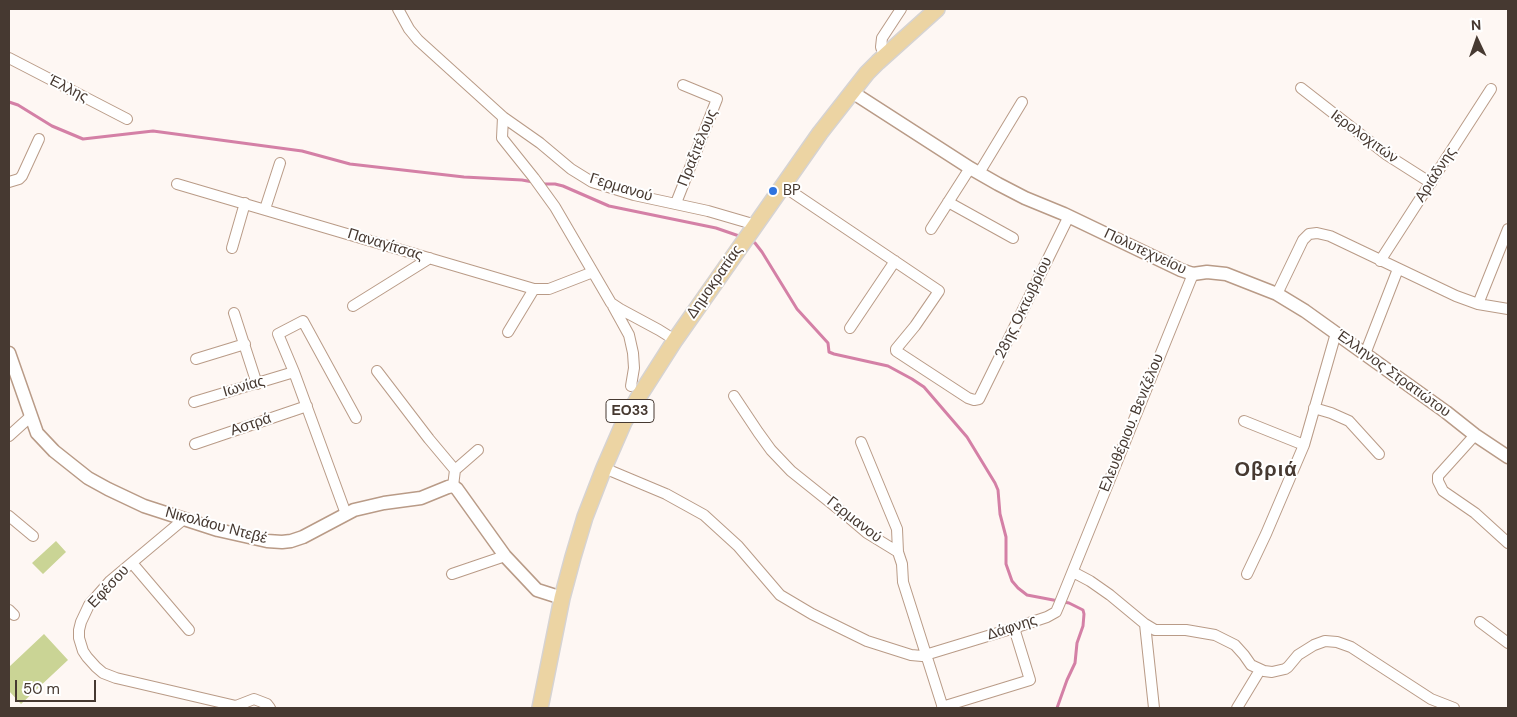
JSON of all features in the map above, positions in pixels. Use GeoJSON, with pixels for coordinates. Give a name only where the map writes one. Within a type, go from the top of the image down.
{"type":"FeatureCollection","features":[{"type":"Feature","properties":{"kind":"main road","name":"Δημοκρατίας"},"geometry":{"type":"LineString","coordinates":[[562,598],[585,517],[624,422],[638,398],[675,340],[820,132],[867,73],[937,9]]}},
{"type":"Feature","properties":{"kind":"main road","name":"ΕΟ33"},"geometry":{"type":"LineString","coordinates":[[540,708],[562,598]]}},
{"type":"Feature","properties":{"kind":"street","name":"Γερμανού"},"geometry":{"type":"LineString","coordinates":[[398,9],[409,30],[418,40],[503,117],[587,179],[634,195],[724,215],[753,229]]}},
{"type":"Feature","properties":{"kind":"street"},"geometry":{"type":"LineString","coordinates":[[884,56],[881,47],[882,38],[901,9]]}},
{"type":"Feature","properties":{"kind":"street","name":"Έλλης"},"geometry":{"type":"LineString","coordinates":[[9,58],[127,119]]}},
{"type":"Feature","properties":{"kind":"street","name":"Πραξιτέλους"},"geometry":{"type":"LineString","coordinates":[[676,203],[717,99],[683,85]]}},
{"type":"Feature","properties":{"kind":"street","name":"Ιερολοχιτών"},"geometry":{"type":"LineString","coordinates":[[1301,88],[1387,155],[1431,183]]}},
{"type":"Feature","properties":{"kind":"street","name":"Αριάδνης"},"geometry":{"type":"LineString","coordinates":[[1380,261],[1491,89]]}},
{"type":"Feature","properties":{"kind":"street","name":"Πολυτεχνείου"},"geometry":{"type":"LineString","coordinates":[[852,92],[975,170],[1025,198],[1069,216],[1165,264],[1193,274],[1207,272],[1226,274],[1277,294]]}},
{"type":"Feature","properties":{"kind":"street"},"geometry":{"type":"LineString","coordinates":[[931,229],[948,202],[975,170],[1022,102]]}},
{"type":"Feature","properties":{"kind":"street"},"geometry":{"type":"LineString","coordinates":[[503,117],[502,138],[534,178],[570,231],[629,335],[634,368],[631,386]]}},
{"type":"Feature","properties":{"kind":"street"},"geometry":{"type":"LineString","coordinates":[[9,182],[22,176],[39,139]]}},
{"type":"Feature","properties":{"kind":"street"},"geometry":{"type":"LineString","coordinates":[[265,209],[280,163]]}},
{"type":"Feature","properties":{"kind":"street","name":"Παναγίτσας"},"geometry":{"type":"LineString","coordinates":[[177,184],[534,288],[549,289],[593,272]]}},
{"type":"Feature","properties":{"kind":"street"},"geometry":{"type":"LineString","coordinates":[[783,186],[895,261],[850,328]]}},
{"type":"Feature","properties":{"kind":"street"},"geometry":{"type":"LineString","coordinates":[[948,202],[1013,238]]}},
{"type":"Feature","properties":{"kind":"street"},"geometry":{"type":"LineString","coordinates":[[232,248],[245,204]]}},
{"type":"Feature","properties":{"kind":"street","name":"28ης Οκτωβρίου"},"geometry":{"type":"LineString","coordinates":[[895,261],[939,291],[896,351],[968,398],[979,399],[1069,216]]}},
{"type":"Feature","properties":{"kind":"street"},"geometry":{"type":"LineString","coordinates":[[1478,304],[1508,229]]}},
{"type":"Feature","properties":{"kind":"street"},"geometry":{"type":"LineString","coordinates":[[1277,294],[1301,243],[1310,234],[1318,233],[1330,236],[1450,294],[1478,304],[1508,308]]}},
{"type":"Feature","properties":{"kind":"street"},"geometry":{"type":"LineString","coordinates":[[353,306],[430,258]]}},
{"type":"Feature","properties":{"kind":"street"},"geometry":{"type":"LineString","coordinates":[[1365,354],[1398,269]]}},
{"type":"Feature","properties":{"kind":"street","name":"Ελευθέριου. Βενιζέλου"},"geometry":{"type":"LineString","coordinates":[[1073,572],[1134,416],[1193,274]]}},
{"type":"Feature","properties":{"kind":"street"},"geometry":{"type":"LineString","coordinates":[[508,332],[534,288]]}},
{"type":"Feature","properties":{"kind":"street","name":"Έλληνος Στρατιώτου"},"geometry":{"type":"LineString","coordinates":[[1277,294],[1306,311],[1475,435],[1508,457]]}},
{"type":"Feature","properties":{"kind":"street"},"geometry":{"type":"LineString","coordinates":[[612,303],[620,310],[675,340]]}},
{"type":"Feature","properties":{"kind":"street"},"geometry":{"type":"LineString","coordinates":[[234,314],[257,384]]}},
{"type":"Feature","properties":{"kind":"street"},"geometry":{"type":"LineString","coordinates":[[346,514],[307,406],[278,334],[303,321],[356,418]]}},
{"type":"Feature","properties":{"kind":"street"},"geometry":{"type":"LineString","coordinates":[[1247,574],[1304,445],[1336,333]]}},
{"type":"Feature","properties":{"kind":"street"},"geometry":{"type":"LineString","coordinates":[[196,359],[245,344]]}},
{"type":"Feature","properties":{"kind":"street","name":"Νικολάου Ντεβέ"},"geometry":{"type":"LineString","coordinates":[[9,353],[36,434],[88,478],[144,506],[184,519],[245,537],[268,541],[292,541],[346,514],[384,503],[421,498],[453,486]]}},
{"type":"Feature","properties":{"kind":"street"},"geometry":{"type":"LineString","coordinates":[[377,371],[455,470]]}},
{"type":"Feature","properties":{"kind":"street","name":"Ιωνίας"},"geometry":{"type":"LineString","coordinates":[[194,402],[294,372]]}},
{"type":"Feature","properties":{"kind":"street","name":"Γερμανού"},"geometry":{"type":"LineString","coordinates":[[734,396],[771,450],[791,471],[867,533],[898,552]]}},
{"type":"Feature","properties":{"kind":"street","name":"Αστρά"},"geometry":{"type":"LineString","coordinates":[[195,444],[307,406]]}},
{"type":"Feature","properties":{"kind":"street"},"geometry":{"type":"LineString","coordinates":[[1314,408],[1349,421],[1379,454]]}},
{"type":"Feature","properties":{"kind":"street"},"geometry":{"type":"LineString","coordinates":[[9,436],[30,417]]}},
{"type":"Feature","properties":{"kind":"street"},"geometry":{"type":"LineString","coordinates":[[1244,421],[1304,445]]}},
{"type":"Feature","properties":{"kind":"street"},"geometry":{"type":"LineString","coordinates":[[1475,435],[1438,476],[1438,481],[1443,491],[1475,513],[1508,543]]}},
{"type":"Feature","properties":{"kind":"street"},"geometry":{"type":"LineString","coordinates":[[861,442],[896,524],[898,552],[902,564],[904,582],[943,707],[1030,680],[1014,628]]}},
{"type":"Feature","properties":{"kind":"street"},"geometry":{"type":"LineString","coordinates":[[478,450],[455,470],[453,486],[505,556],[537,590],[562,598]]}},
{"type":"Feature","properties":{"kind":"street"},"geometry":{"type":"LineString","coordinates":[[604,468],[666,494],[704,515],[738,546],[780,595],[799,607],[867,641],[911,655],[927,654]]}},
{"type":"Feature","properties":{"kind":"street"},"geometry":{"type":"LineString","coordinates":[[9,516],[32,536]]}},
{"type":"Feature","properties":{"kind":"street","name":"Εφέσου"},"geometry":{"type":"LineString","coordinates":[[184,519],[132,563],[89,605],[80,622],[79,638],[83,651],[90,662],[103,673],[116,678],[236,706],[254,699],[267,704],[270,708]]}},
{"type":"Feature","properties":{"kind":"street"},"geometry":{"type":"LineString","coordinates":[[452,574],[505,556]]}},
{"type":"Feature","properties":{"kind":"street"},"geometry":{"type":"LineString","coordinates":[[132,563],[189,630]]}},
{"type":"Feature","properties":{"kind":"street"},"geometry":{"type":"LineString","coordinates":[[1073,572],[1101,588],[1154,630],[1186,630],[1223,639],[1235,645],[1251,665],[1260,670],[1272,672],[1285,669],[1298,655],[1314,645],[1325,640],[1337,642],[1351,647],[1431,699],[1454,708]]}},
{"type":"Feature","properties":{"kind":"street","name":"Δάφνης"},"geometry":{"type":"LineString","coordinates":[[927,654],[1014,628],[1056,612],[1073,572]]}},
{"type":"Feature","properties":{"kind":"street"},"geometry":{"type":"LineString","coordinates":[[1480,622],[1508,644]]}},
{"type":"Feature","properties":{"kind":"street"},"geometry":{"type":"LineString","coordinates":[[1145,624],[1154,708]]}},
{"type":"Feature","properties":{"kind":"street"},"geometry":{"type":"LineString","coordinates":[[1237,708],[1260,670]]}},
{"type":"Feature","properties":{"kind":"green space"},"geometry":{"type":"Polygon","coordinates":[[[56,541],[66,552],[43,574],[32,563],[56,541]]]}},
{"type":"Feature","properties":{"kind":"green space"},"geometry":{"type":"Polygon","coordinates":[[[44,634],[68,660],[21,704],[9,691],[9,667],[44,634]]]}},
{"type":"Feature","properties":{"kind":"waterway"},"geometry":{"type":"LineString","coordinates":[[9,102],[18,105],[52,126],[83,139],[153,131],[302,151],[350,164],[464,177],[533,182]]}},
{"type":"Feature","properties":{"kind":"waterway"},"geometry":{"type":"LineString","coordinates":[[542,184],[563,186],[609,206],[716,228],[742,237]]}},
{"type":"Feature","properties":{"kind":"waterway"},"geometry":{"type":"LineString","coordinates":[[750,241],[755,243],[762,252],[797,309],[828,343],[829,352],[888,366],[912,379],[924,387],[967,437],[998,490],[1000,514],[1006,537],[1006,564],[1012,581],[1018,588],[1027,595],[1069,603],[1083,610],[1083,626],[1077,643],[1075,663],[1057,708]]}},
{"type":"Feature","properties":{"kind":"place","name":"BP"},"geometry":{"type":"Point","coordinates":[773,191]}},
{"type":"Feature","properties":{"kind":"district","name":"Οβριά"},"geometry":{"type":"Point","coordinates":[1266,471]}}]}
